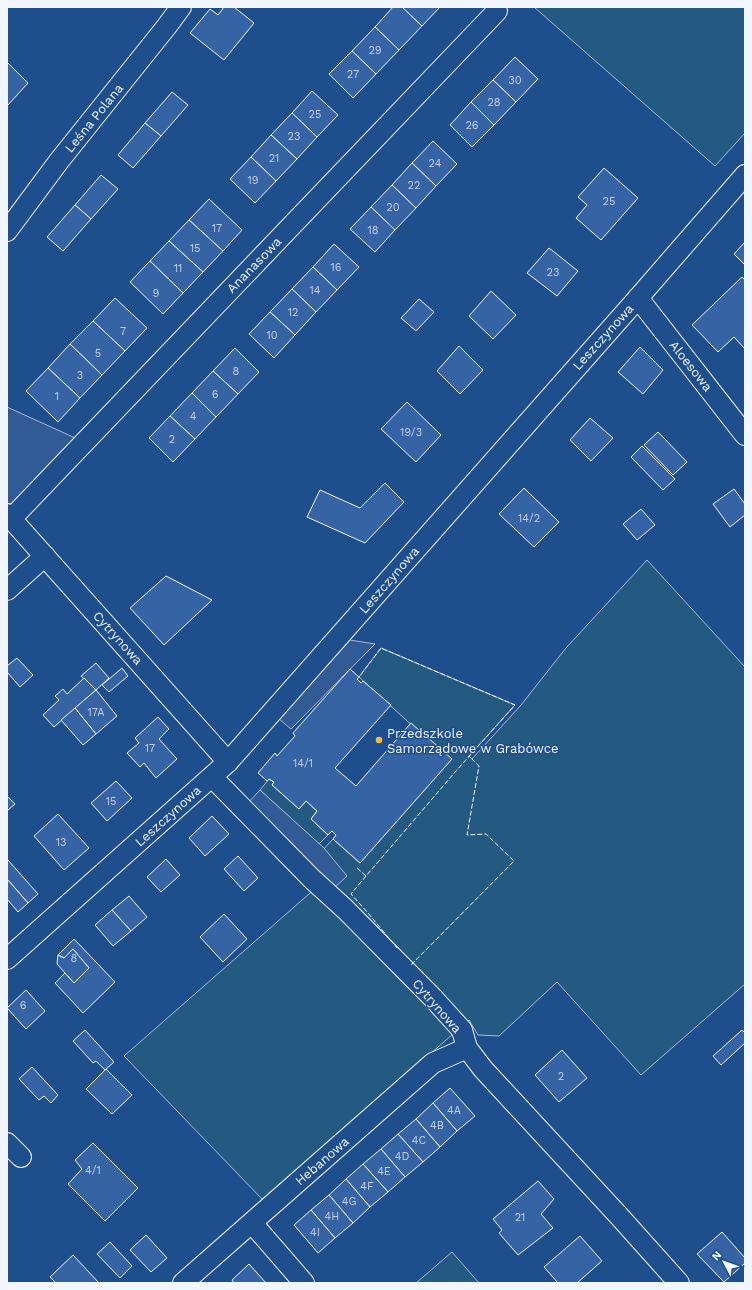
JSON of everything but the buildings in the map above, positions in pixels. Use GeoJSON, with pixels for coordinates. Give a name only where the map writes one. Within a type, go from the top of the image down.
{"type":"FeatureCollection","features":[{"type":"Feature","properties":{"kind":"street","name":"Leśna Polana"},"geometry":{"type":"LineString","coordinates":[[7,231],[181,7]]}},
{"type":"Feature","properties":{"kind":"street","name":"Ananasowa"},"geometry":{"type":"LineString","coordinates":[[9,516],[497,11]]}},
{"type":"Feature","properties":{"kind":"street","name":"Leszczynowa"},"geometry":{"type":"LineString","coordinates":[[7,959],[228,762],[745,175]]}},
{"type":"Feature","properties":{"kind":"street","name":"Aloesowa"},"geometry":{"type":"LineString","coordinates":[[638,298],[745,435]]}},
{"type":"Feature","properties":{"kind":"street","name":"Cytrynowa"},"geometry":{"type":"LineString","coordinates":[[9,516],[228,762]]}},
{"type":"Feature","properties":{"kind":"street"},"geometry":{"type":"LineString","coordinates":[[7,590],[45,556]]}},
{"type":"Feature","properties":{"kind":"street","name":"Cytrynowa"},"geometry":{"type":"LineString","coordinates":[[212,777],[312,880],[345,909],[434,999],[462,1030],[467,1048],[482,1069],[619,1216],[678,1283]]}},
{"type":"Feature","properties":{"kind":"street","name":"Hebanowa"},"geometry":{"type":"LineString","coordinates":[[183,1283],[433,1063],[467,1048]]}},
{"type":"Feature","properties":{"kind":"street"},"geometry":{"type":"LineString","coordinates":[[7,1143],[21,1158]]}},
{"type":"Feature","properties":{"kind":"street"},"geometry":{"type":"LineString","coordinates":[[252,1222],[304,1283]]}},
{"type":"Feature","properties":{"kind":"shaded area"},"geometry":{"type":"Polygon","coordinates":[[[534,7],[745,7],[745,133],[715,166],[534,7]]]}},
{"type":"Feature","properties":{"kind":"shaded area"},"geometry":{"type":"Polygon","coordinates":[[[7,407],[84,442],[7,514],[7,407]]]}},
{"type":"Feature","properties":{"kind":"shaded area"},"geometry":{"type":"Polygon","coordinates":[[[647,560],[745,667],[745,984],[641,1075],[557,982],[499,1036],[478,1035],[469,1020],[263,1200],[124,1056],[309,894],[339,872],[320,853],[333,839],[360,863],[450,760],[359,677],[381,648],[515,705],[469,756],[472,759],[521,705],[566,648],[647,560]]]}},
{"type":"Feature","properties":{"kind":"shaded area"},"geometry":{"type":"Polygon","coordinates":[[[350,640],[375,644],[291,729],[279,719],[350,640]]]}},
{"type":"Feature","properties":{"kind":"shaded area"},"geometry":{"type":"Polygon","coordinates":[[[269,779],[274,782],[272,785],[299,809],[306,801],[317,811],[311,819],[328,835],[319,844],[260,790],[269,779]]]}},
{"type":"Feature","properties":{"kind":"shaded area"},"geometry":{"type":"Polygon","coordinates":[[[260,790],[324,848],[347,876],[333,889],[247,804],[260,790]]]}},
{"type":"Feature","properties":{"kind":"shaded area"},"geometry":{"type":"Polygon","coordinates":[[[452,1252],[479,1283],[416,1283],[452,1252]]]}},
{"type":"Feature","properties":{"kind":"fence"},"geometry":{"type":"LineString","coordinates":[[357,868],[366,876],[515,705],[381,648],[359,677]]}},
{"type":"Feature","properties":{"kind":"fence"},"geometry":{"type":"LineString","coordinates":[[411,965],[514,861],[486,834],[467,835],[479,766],[469,756],[468,757]]}},
{"type":"Feature","properties":{"kind":"fence"},"geometry":{"type":"LineString","coordinates":[[366,876],[351,894],[397,948]]}},
{"type":"Feature","properties":{"kind":"place","name":"Przedszkole Samorządowe w Grabówce"},"geometry":{"type":"Point","coordinates":[379,740]}}]}
